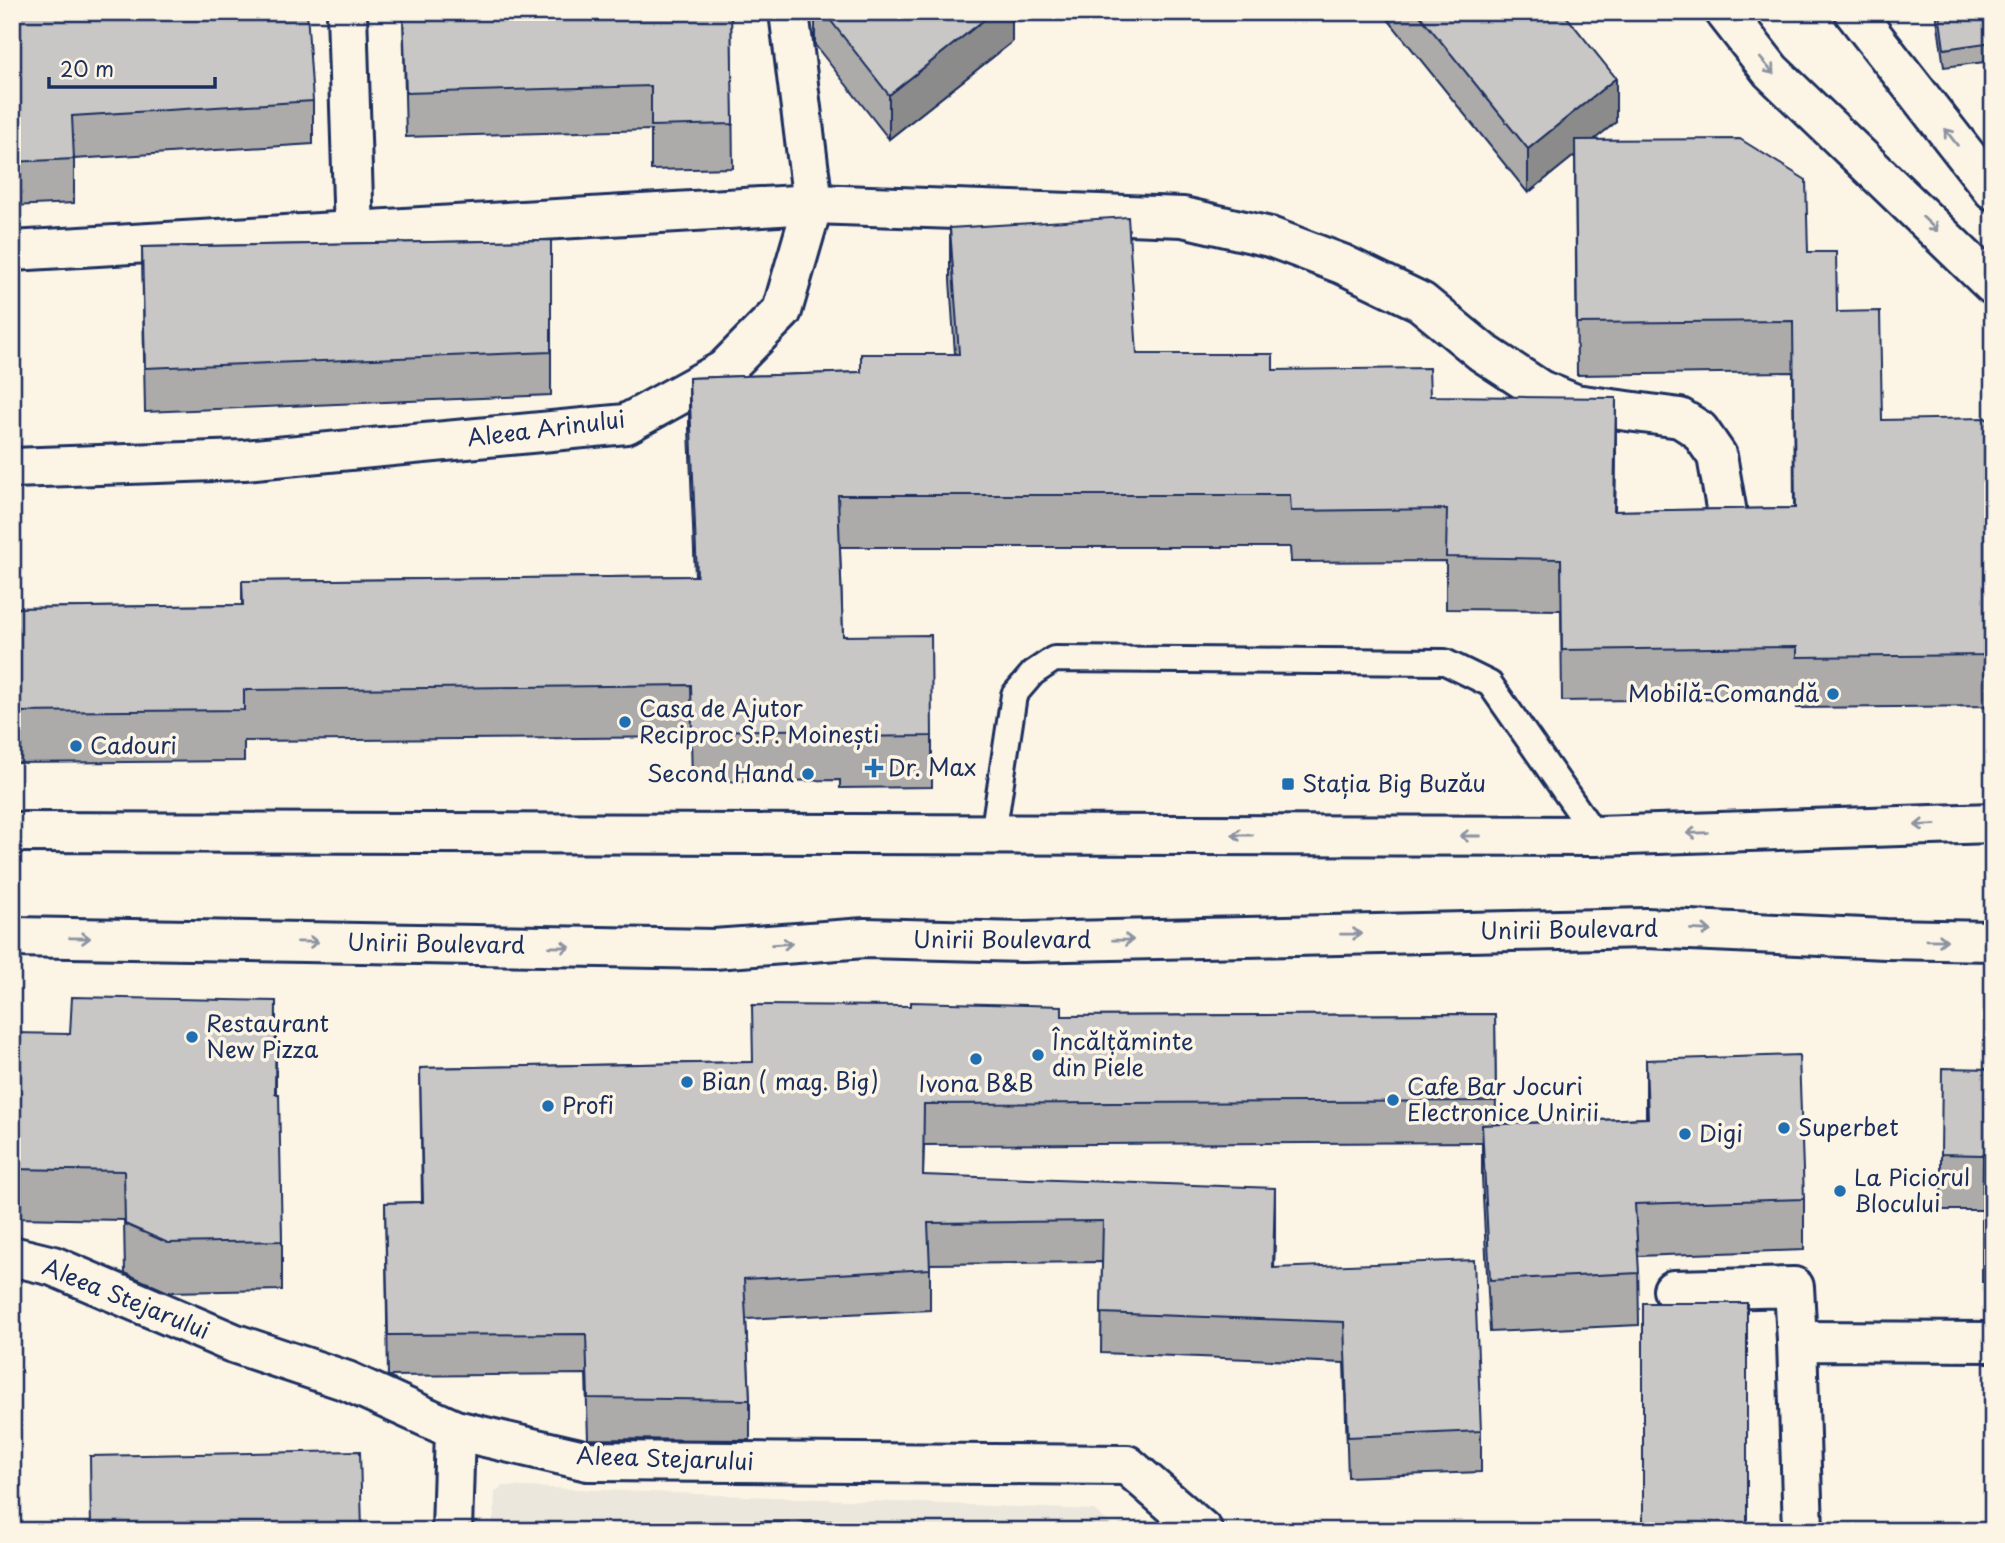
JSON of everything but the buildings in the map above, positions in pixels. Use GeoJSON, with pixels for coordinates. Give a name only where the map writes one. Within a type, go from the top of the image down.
{"type":"FeatureCollection","features":[{"type":"Feature","properties":{"kind":"street"},"geometry":{"type":"LineString","coordinates":[[348,12],[354,233]]}},
{"type":"Feature","properties":{"kind":"street","name":"Aleea Arinului"},"geometry":{"type":"LineString","coordinates":[[12,468],[244,460],[626,424],[724,370],[782,311],[813,204],[789,12]]}},
{"type":"Feature","properties":{"kind":"street"},"geometry":{"type":"LineString","coordinates":[[1725,12],[1771,71],[1993,285]]}},
{"type":"Feature","properties":{"kind":"street"},"geometry":{"type":"LineString","coordinates":[[1854,12],[1993,190]]}},
{"type":"Feature","properties":{"kind":"street"},"geometry":{"type":"LineString","coordinates":[[12,251],[813,204],[1183,217],[1270,237],[1342,264],[1420,302],[1482,352],[1539,390],[1575,404],[1680,418],[1699,430],[1717,456],[1728,519]]}},
{"type":"Feature","properties":{"kind":"street"},"geometry":{"type":"LineString","coordinates":[[12,832],[1596,836],[1993,823]]}},
{"type":"Feature","properties":{"kind":"street","name":"Unirii Boulevard"},"geometry":{"type":"LineString","coordinates":[[12,937],[714,949],[865,938],[1037,942],[1646,928],[1993,941]]}},
{"type":"Feature","properties":{"kind":"street","name":"Aleea Stejarului"},"geometry":{"type":"LineString","coordinates":[[12,1256],[53,1266],[233,1343],[347,1381],[455,1430],[588,1461],[1127,1465],[1203,1531]]}},
{"type":"Feature","properties":{"kind":"street"},"geometry":{"type":"LineString","coordinates":[[1673,1290],[1794,1287],[1803,1531]]}},
{"type":"Feature","properties":{"kind":"street"},"geometry":{"type":"LineString","coordinates":[[1797,1341],[1993,1342]]}},
{"type":"Feature","properties":{"kind":"street"},"geometry":{"type":"LineString","coordinates":[[452,1531],[455,1430]]}},
{"type":"Feature","properties":{"kind":"lane"},"geometry":{"type":"LineString","coordinates":[[993,835],[1014,695],[1033,673],[1055,659],[1445,662],[1490,684],[1596,836]]}},
{"type":"Feature","properties":{"kind":"shaded area"},"geometry":{"type":"Polygon","coordinates":[[[502,1486],[1094,1510],[1118,1531],[493,1531],[495,1492],[502,1486]]]}},
{"type":"Feature","properties":{"kind":"place","name":"Mobilă-Comandă"},"geometry":{"type":"Point","coordinates":[1833,694]}},
{"type":"Feature","properties":{"kind":"place","name":"Casa de Ajutor Reciproc S.P. Moinești"},"geometry":{"type":"Point","coordinates":[625,722]}},
{"type":"Feature","properties":{"kind":"place","name":"Cadouri"},"geometry":{"type":"Point","coordinates":[76,746]}},
{"type":"Feature","properties":{"kind":"place","name":"Dr. Max"},"geometry":{"type":"Point","coordinates":[874,768]}},
{"type":"Feature","properties":{"kind":"place","name":"Second Hand"},"geometry":{"type":"Point","coordinates":[808,774]}},
{"type":"Feature","properties":{"kind":"place","name":"Stația Big Buzău"},"geometry":{"type":"Point","coordinates":[1288,784]}},
{"type":"Feature","properties":{"kind":"place","name":"Restaurant New Pizza"},"geometry":{"type":"Point","coordinates":[192,1037]}},
{"type":"Feature","properties":{"kind":"place","name":"Încălțăminte din Piele"},"geometry":{"type":"Point","coordinates":[1038,1055]}},
{"type":"Feature","properties":{"kind":"place","name":"Ivona B&B"},"geometry":{"type":"Point","coordinates":[976,1059]}},
{"type":"Feature","properties":{"kind":"place","name":"Bian ( mag. Big)"},"geometry":{"type":"Point","coordinates":[687,1082]}},
{"type":"Feature","properties":{"kind":"place","name":"Cafe Bar Jocuri Electronice Unirii"},"geometry":{"type":"Point","coordinates":[1393,1100]}},
{"type":"Feature","properties":{"kind":"place","name":"Profi"},"geometry":{"type":"Point","coordinates":[548,1106]}},
{"type":"Feature","properties":{"kind":"place","name":"Superbet"},"geometry":{"type":"Point","coordinates":[1784,1128]}},
{"type":"Feature","properties":{"kind":"place","name":"Digi"},"geometry":{"type":"Point","coordinates":[1685,1134]}},
{"type":"Feature","properties":{"kind":"place","name":"La Piciorul Blocului"},"geometry":{"type":"Point","coordinates":[1840,1191]}}]}
